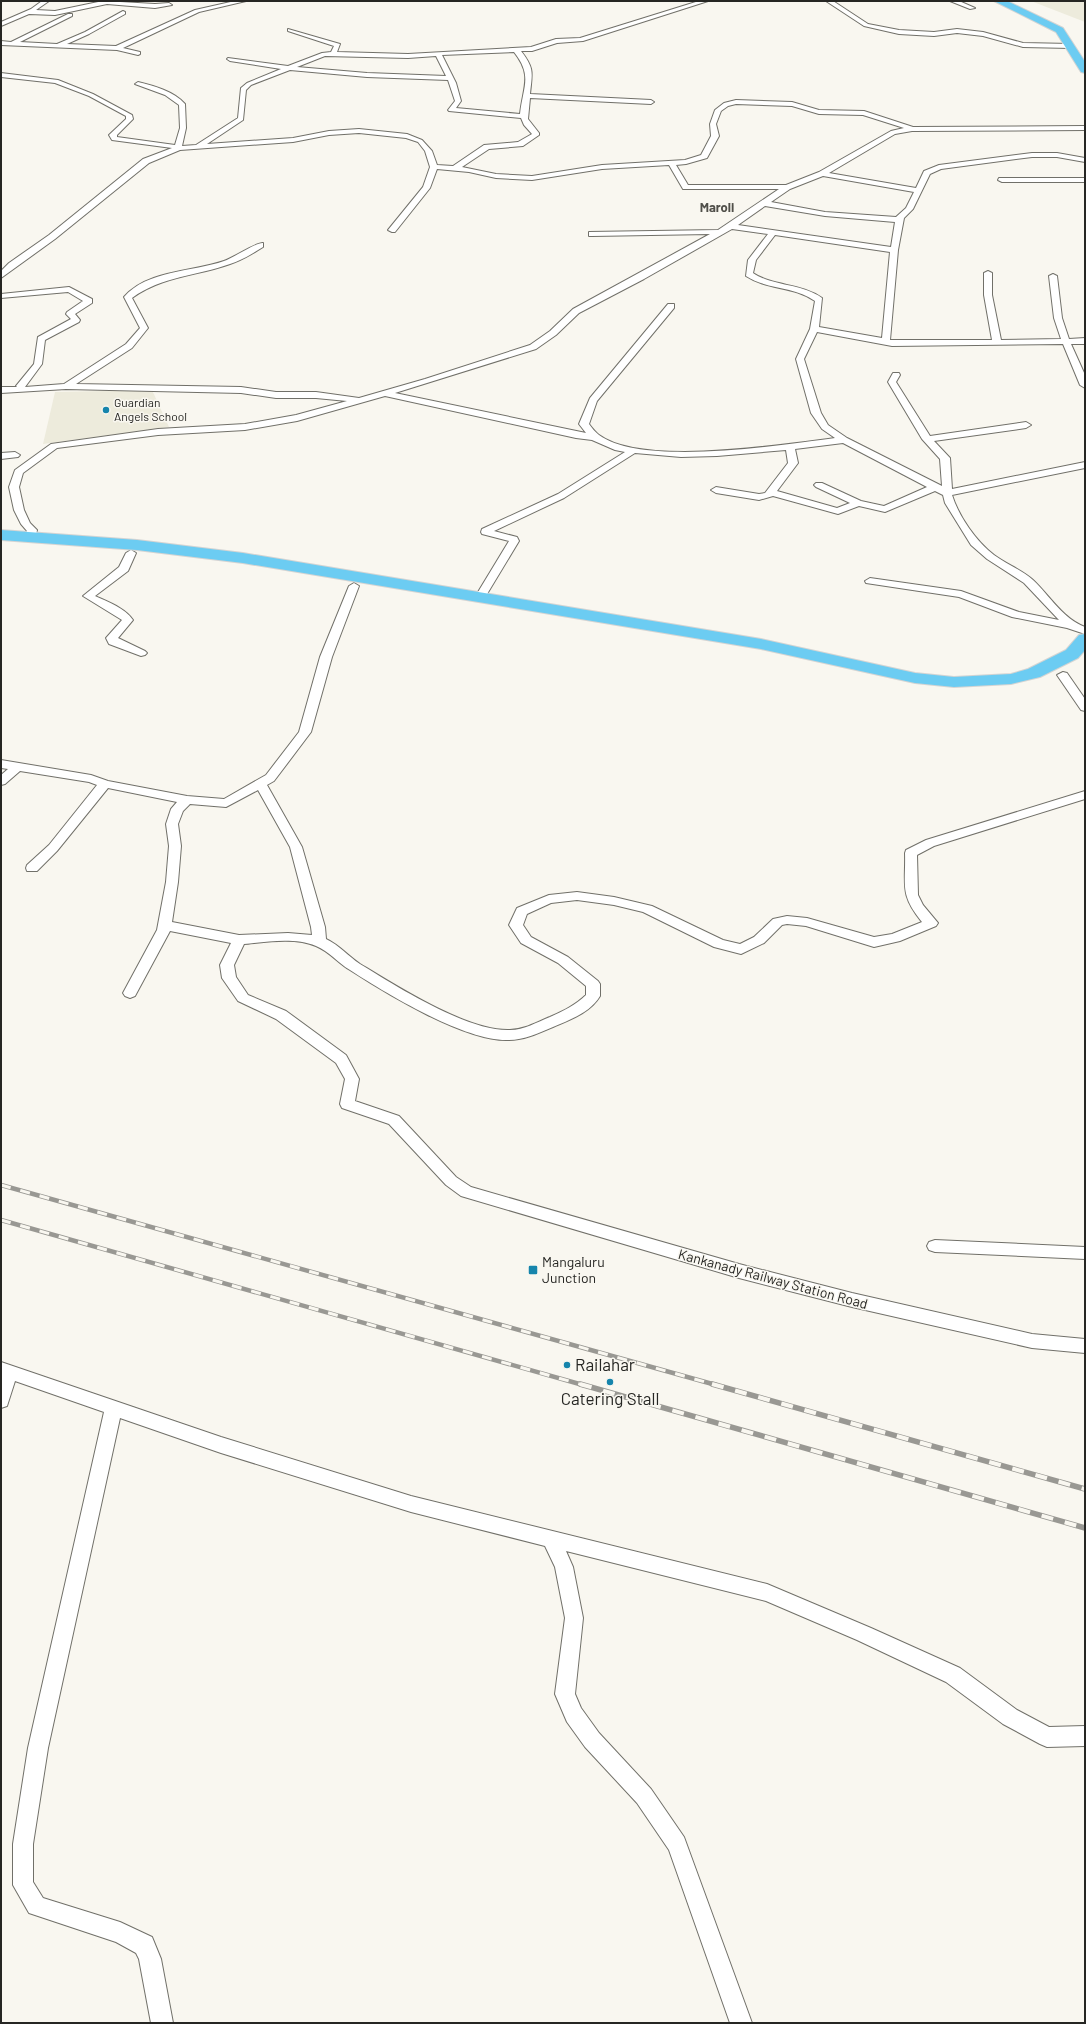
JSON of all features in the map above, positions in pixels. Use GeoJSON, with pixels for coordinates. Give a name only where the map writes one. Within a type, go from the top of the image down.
{"type":"FeatureCollection","features":[{"type":"Feature","properties":{"kind":"highway"},"geometry":{"type":"LineString","coordinates":[[999,1],[1060,30],[1085,70]]}},
{"type":"Feature","properties":{"kind":"highway"},"geometry":{"type":"LineString","coordinates":[[1009,1],[1056,21],[1070,30],[1085,55]]}},
{"type":"Feature","properties":{"kind":"highway"},"geometry":{"type":"LineString","coordinates":[[1,535],[137,545],[243,558],[761,644],[915,678],[954,682],[1011,679],[1034,673],[1050,667],[1072,654],[1085,640]]}},
{"type":"Feature","properties":{"kind":"highway"},"geometry":{"type":"LineString","coordinates":[[1,542],[131,553],[249,568],[756,652],[929,690],[989,692],[1020,689],[1064,675],[1085,662]]}},
{"type":"Feature","properties":{"kind":"street"},"geometry":{"type":"LineString","coordinates":[[1,24],[28,12],[46,1]]}},
{"type":"Feature","properties":{"kind":"street"},"geometry":{"type":"LineString","coordinates":[[117,48],[197,11],[243,1]]}},
{"type":"Feature","properties":{"kind":"street"},"geometry":{"type":"LineString","coordinates":[[198,147],[241,119],[243,89],[249,84],[324,54],[334,53],[385,57],[532,49],[556,41],[581,40],[705,1]]}},
{"type":"Feature","properties":{"kind":"street"},"geometry":{"type":"LineString","coordinates":[[829,1],[866,25],[899,32],[934,34],[957,32],[983,34],[1023,45],[1071,46]]}},
{"type":"Feature","properties":{"kind":"street"},"geometry":{"type":"LineString","coordinates":[[953,1],[972,8]]}},
{"type":"Feature","properties":{"kind":"street"},"geometry":{"type":"LineString","coordinates":[[28,12],[54,13],[107,2],[155,6],[169,5]]}},
{"type":"Feature","properties":{"kind":"street"},"geometry":{"type":"LineString","coordinates":[[13,43],[80,8],[123,13],[94,29],[57,46]]}},
{"type":"Feature","properties":{"kind":"street"},"geometry":{"type":"LineString","coordinates":[[290,30],[338,45],[334,53]]}},
{"type":"Feature","properties":{"kind":"street"},"geometry":{"type":"LineString","coordinates":[[1,43],[117,48],[138,53]]}},
{"type":"Feature","properties":{"kind":"street"},"geometry":{"type":"LineString","coordinates":[[456,168],[487,147],[520,144],[537,134],[524,121],[523,109],[527,96],[526,84],[530,75],[525,61],[517,51]]}},
{"type":"Feature","properties":{"kind":"street"},"geometry":{"type":"LineString","coordinates":[[438,54],[450,78],[458,102],[451,110],[524,116]]}},
{"type":"Feature","properties":{"kind":"street"},"geometry":{"type":"LineString","coordinates":[[230,59],[286,69],[395,78],[450,78]]}},
{"type":"Feature","properties":{"kind":"street"},"geometry":{"type":"LineString","coordinates":[[1,75],[56,81],[91,95],[129,115],[130,119],[113,135],[114,139],[181,147],[198,147],[293,140],[352,132],[385,133],[407,136],[420,141],[428,151],[434,168],[426,188],[392,230]]}},
{"type":"Feature","properties":{"kind":"street"},"geometry":{"type":"LineString","coordinates":[[138,84],[162,92],[175,98],[182,104],[184,128],[181,147]]}},
{"type":"Feature","properties":{"kind":"street"},"geometry":{"type":"LineString","coordinates":[[527,96],[651,102]]}},
{"type":"Feature","properties":{"kind":"street"},"geometry":{"type":"LineString","coordinates":[[434,168],[456,168],[479,171],[496,176],[532,178],[602,167],[686,162],[704,156],[715,136],[713,124],[718,110],[726,104],[736,102],[792,104],[819,112],[864,113],[912,129]]}},
{"type":"Feature","properties":{"kind":"street"},"geometry":{"type":"LineString","coordinates":[[31,537],[32,530],[26,524],[19,510],[14,487],[18,472],[54,446],[158,432],[245,427],[296,418],[428,381],[533,347],[553,333],[576,312],[731,226],[787,187],[822,174],[893,132],[912,129],[1085,128]]}},
{"type":"Feature","properties":{"kind":"street"},"geometry":{"type":"LineString","coordinates":[[1,276],[12,265],[52,237],[146,161],[165,152],[181,147]]}},
{"type":"Feature","properties":{"kind":"street"},"geometry":{"type":"LineString","coordinates":[[886,341],[894,250],[900,217],[909,209],[928,173],[939,167],[1032,155],[1057,155],[1085,160]]}},
{"type":"Feature","properties":{"kind":"street"},"geometry":{"type":"LineString","coordinates":[[671,163],[686,187],[787,187]]}},
{"type":"Feature","properties":{"kind":"street"},"geometry":{"type":"LineString","coordinates":[[822,174],[918,191]]}},
{"type":"Feature","properties":{"kind":"street"},"geometry":{"type":"LineString","coordinates":[[1002,180],[1085,180]]}},
{"type":"Feature","properties":{"kind":"street"},"geometry":{"type":"LineString","coordinates":[[764,203],[825,214],[900,220]]}},
{"type":"Feature","properties":{"kind":"street"},"geometry":{"type":"LineString","coordinates":[[731,226],[894,250]]}},
{"type":"Feature","properties":{"kind":"street"},"geometry":{"type":"LineString","coordinates":[[592,234],[720,232]]}},
{"type":"Feature","properties":{"kind":"street"},"geometry":{"type":"LineString","coordinates":[[773,232],[752,260],[749,274],[755,279],[795,289],[815,296],[819,300],[814,329],[800,359],[816,413],[825,427],[844,440],[947,493],[1085,466]]}},
{"type":"Feature","properties":{"kind":"street"},"geometry":{"type":"LineString","coordinates":[[66,386],[129,346],[144,328],[128,297],[138,287],[154,281],[222,265],[248,255],[260,245]]}},
{"type":"Feature","properties":{"kind":"street"},"geometry":{"type":"LineString","coordinates":[[988,273],[988,295],[997,343]]}},
{"type":"Feature","properties":{"kind":"street"},"geometry":{"type":"LineString","coordinates":[[1053,276],[1058,318],[1066,342],[1085,385]]}},
{"type":"Feature","properties":{"kind":"street"},"geometry":{"type":"LineString","coordinates":[[1,296],[69,290],[89,301],[70,314],[76,320],[41,339],[38,364],[21,386]]}},
{"type":"Feature","properties":{"kind":"street"},"geometry":{"type":"LineString","coordinates":[[594,437],[584,424],[593,400],[671,306]]}},
{"type":"Feature","properties":{"kind":"street"},"geometry":{"type":"LineString","coordinates":[[814,329],[892,343],[1085,341]]}},
{"type":"Feature","properties":{"kind":"street"},"geometry":{"type":"LineString","coordinates":[[896,375],[892,382],[927,439],[945,458],[947,493],[950,503],[975,543],[991,557],[1028,581],[1070,625]]}},
{"type":"Feature","properties":{"kind":"street"},"geometry":{"type":"LineString","coordinates":[[1,390],[24,390],[66,386],[240,390],[266,392],[276,395],[316,394],[361,400]]}},
{"type":"Feature","properties":{"kind":"street"},"geometry":{"type":"LineString","coordinates":[[384,394],[576,435],[594,437],[632,451],[651,454],[691,454],[788,447],[844,440]]}},
{"type":"Feature","properties":{"kind":"street"},"geometry":{"type":"LineString","coordinates":[[927,439],[1026,425]]}},
{"type":"Feature","properties":{"kind":"street"},"geometry":{"type":"LineString","coordinates":[[716,490],[759,497],[771,492],[793,463],[792,454],[788,447]]}},
{"type":"Feature","properties":{"kind":"street"},"geometry":{"type":"LineString","coordinates":[[480,597],[514,540],[486,532],[486,530],[561,496],[632,451]]}},
{"type":"Feature","properties":{"kind":"street"},"geometry":{"type":"LineString","coordinates":[[1,456],[15,455]]}},
{"type":"Feature","properties":{"kind":"street"},"geometry":{"type":"LineString","coordinates":[[819,485],[858,503],[885,510],[935,486]]}},
{"type":"Feature","properties":{"kind":"street"},"geometry":{"type":"LineString","coordinates":[[771,492],[838,511],[858,503]]}},
{"type":"Feature","properties":{"kind":"street"},"geometry":{"type":"LineString","coordinates":[[131,553],[124,570],[88,596],[122,614],[128,620],[112,638],[113,642],[141,653]]}},
{"type":"Feature","properties":{"kind":"street"},"geometry":{"type":"LineString","coordinates":[[870,581],[961,594],[1016,615],[1070,625],[1085,631]]}},
{"type":"Feature","properties":{"kind":"street"},"geometry":{"type":"LineString","coordinates":[[1,764],[91,779],[105,784],[186,800],[226,803],[270,778],[305,732],[326,657],[354,586]]}},
{"type":"Feature","properties":{"kind":"street"},"geometry":{"type":"LineString","coordinates":[[1064,675],[1085,708]]}},
{"type":"Feature","properties":{"kind":"street"},"geometry":{"type":"LineString","coordinates":[[1,781],[14,770],[16,766]]}},
{"type":"Feature","properties":{"kind":"street"},"geometry":{"type":"LineString","coordinates":[[32,868],[53,848],[105,784]]}},
{"type":"Feature","properties":{"kind":"street"},"geometry":{"type":"LineString","coordinates":[[261,784],[296,847],[318,927],[319,942]]}},
{"type":"Feature","properties":{"kind":"street"},"geometry":{"type":"LineString","coordinates":[[165,925],[198,934],[239,940],[267,938],[302,939],[319,942],[354,967],[437,1013],[474,1028],[504,1036],[526,1032],[582,1009],[593,996],[593,984],[563,960],[526,940],[516,925],[522,910],[549,899],[577,896],[614,901],[647,908],[719,944],[741,949],[759,940],[778,922],[787,920],[807,922],[874,942],[896,938],[931,923],[921,912],[910,892],[912,867],[911,853],[930,843],[1085,794]]}},
{"type":"Feature","properties":{"kind":"street"},"geometry":{"type":"LineString","coordinates":[[130,993],[165,925],[172,882],[175,846],[172,824],[177,809],[186,800]]}},
{"type":"Feature","properties":{"kind":"street","name":"Kankanady Railway Station Road"},"geometry":{"type":"LineString","coordinates":[[239,940],[227,964],[229,978],[243,998],[282,1015],[341,1059],[352,1079],[347,1104],[394,1120],[451,1181],[466,1192],[739,1271],[852,1300],[1032,1340],[1085,1346]]}},
{"type":"Feature","properties":{"kind":"street"},"geometry":{"type":"LineString","coordinates":[[935,1246],[1085,1253]]}},
{"type":"Feature","properties":{"kind":"street"},"geometry":{"type":"LineString","coordinates":[[1,1401],[5,1370],[221,1445],[411,1504],[767,1593],[864,1634],[953,1675],[1010,1718],[1047,1737],[1085,1736]]}},
{"type":"Feature","properties":{"kind":"street"},"geometry":{"type":"LineString","coordinates":[[114,1407],[38,1748],[23,1844],[23,1885],[36,1906],[120,1933],[144,1945],[150,1959],[162,2023]]}},
{"type":"Feature","properties":{"kind":"street"},"geometry":{"type":"LineString","coordinates":[[551,1539],[564,1567],[574,1618],[565,1694],[574,1715],[592,1740],[644,1796],[677,1844],[741,2023]]}},
{"type":"Feature","properties":{"kind":"shaded area"},"geometry":{"type":"Polygon","coordinates":[[[1031,1],[1085,1],[1085,22],[1031,1]]]}},
{"type":"Feature","properties":{"kind":"shaded area","name":"Guardian Angels School"},"geometry":{"type":"Polygon","coordinates":[[[152,390],[169,427],[43,444],[55,392],[152,390]]]}},
{"type":"Feature","properties":{"kind":"railway"},"geometry":{"type":"LineString","coordinates":[[1,1185],[716,1385]]}},
{"type":"Feature","properties":{"kind":"railway"},"geometry":{"type":"LineString","coordinates":[[1,1220],[583,1385]]}},
{"type":"Feature","properties":{"kind":"railway"},"geometry":{"type":"LineString","coordinates":[[580,1384],[1085,1528]]}},
{"type":"Feature","properties":{"kind":"railway"},"geometry":{"type":"LineString","coordinates":[[712,1384],[1085,1489]]}},
{"type":"Feature","properties":{"kind":"place","name":"Guardian Angels School"},"geometry":{"type":"Point","coordinates":[106,410]}},
{"type":"Feature","properties":{"kind":"place","name":"Mangaluru Junction"},"geometry":{"type":"Point","coordinates":[533,1270]}},
{"type":"Feature","properties":{"kind":"place","name":"Railahar"},"geometry":{"type":"Point","coordinates":[567,1365]}},
{"type":"Feature","properties":{"kind":"place","name":"Catering Stall"},"geometry":{"type":"Point","coordinates":[610,1382]}},
{"type":"Feature","properties":{"kind":"district","name":"Maroli"},"geometry":{"type":"Point","coordinates":[717,207]}}]}
